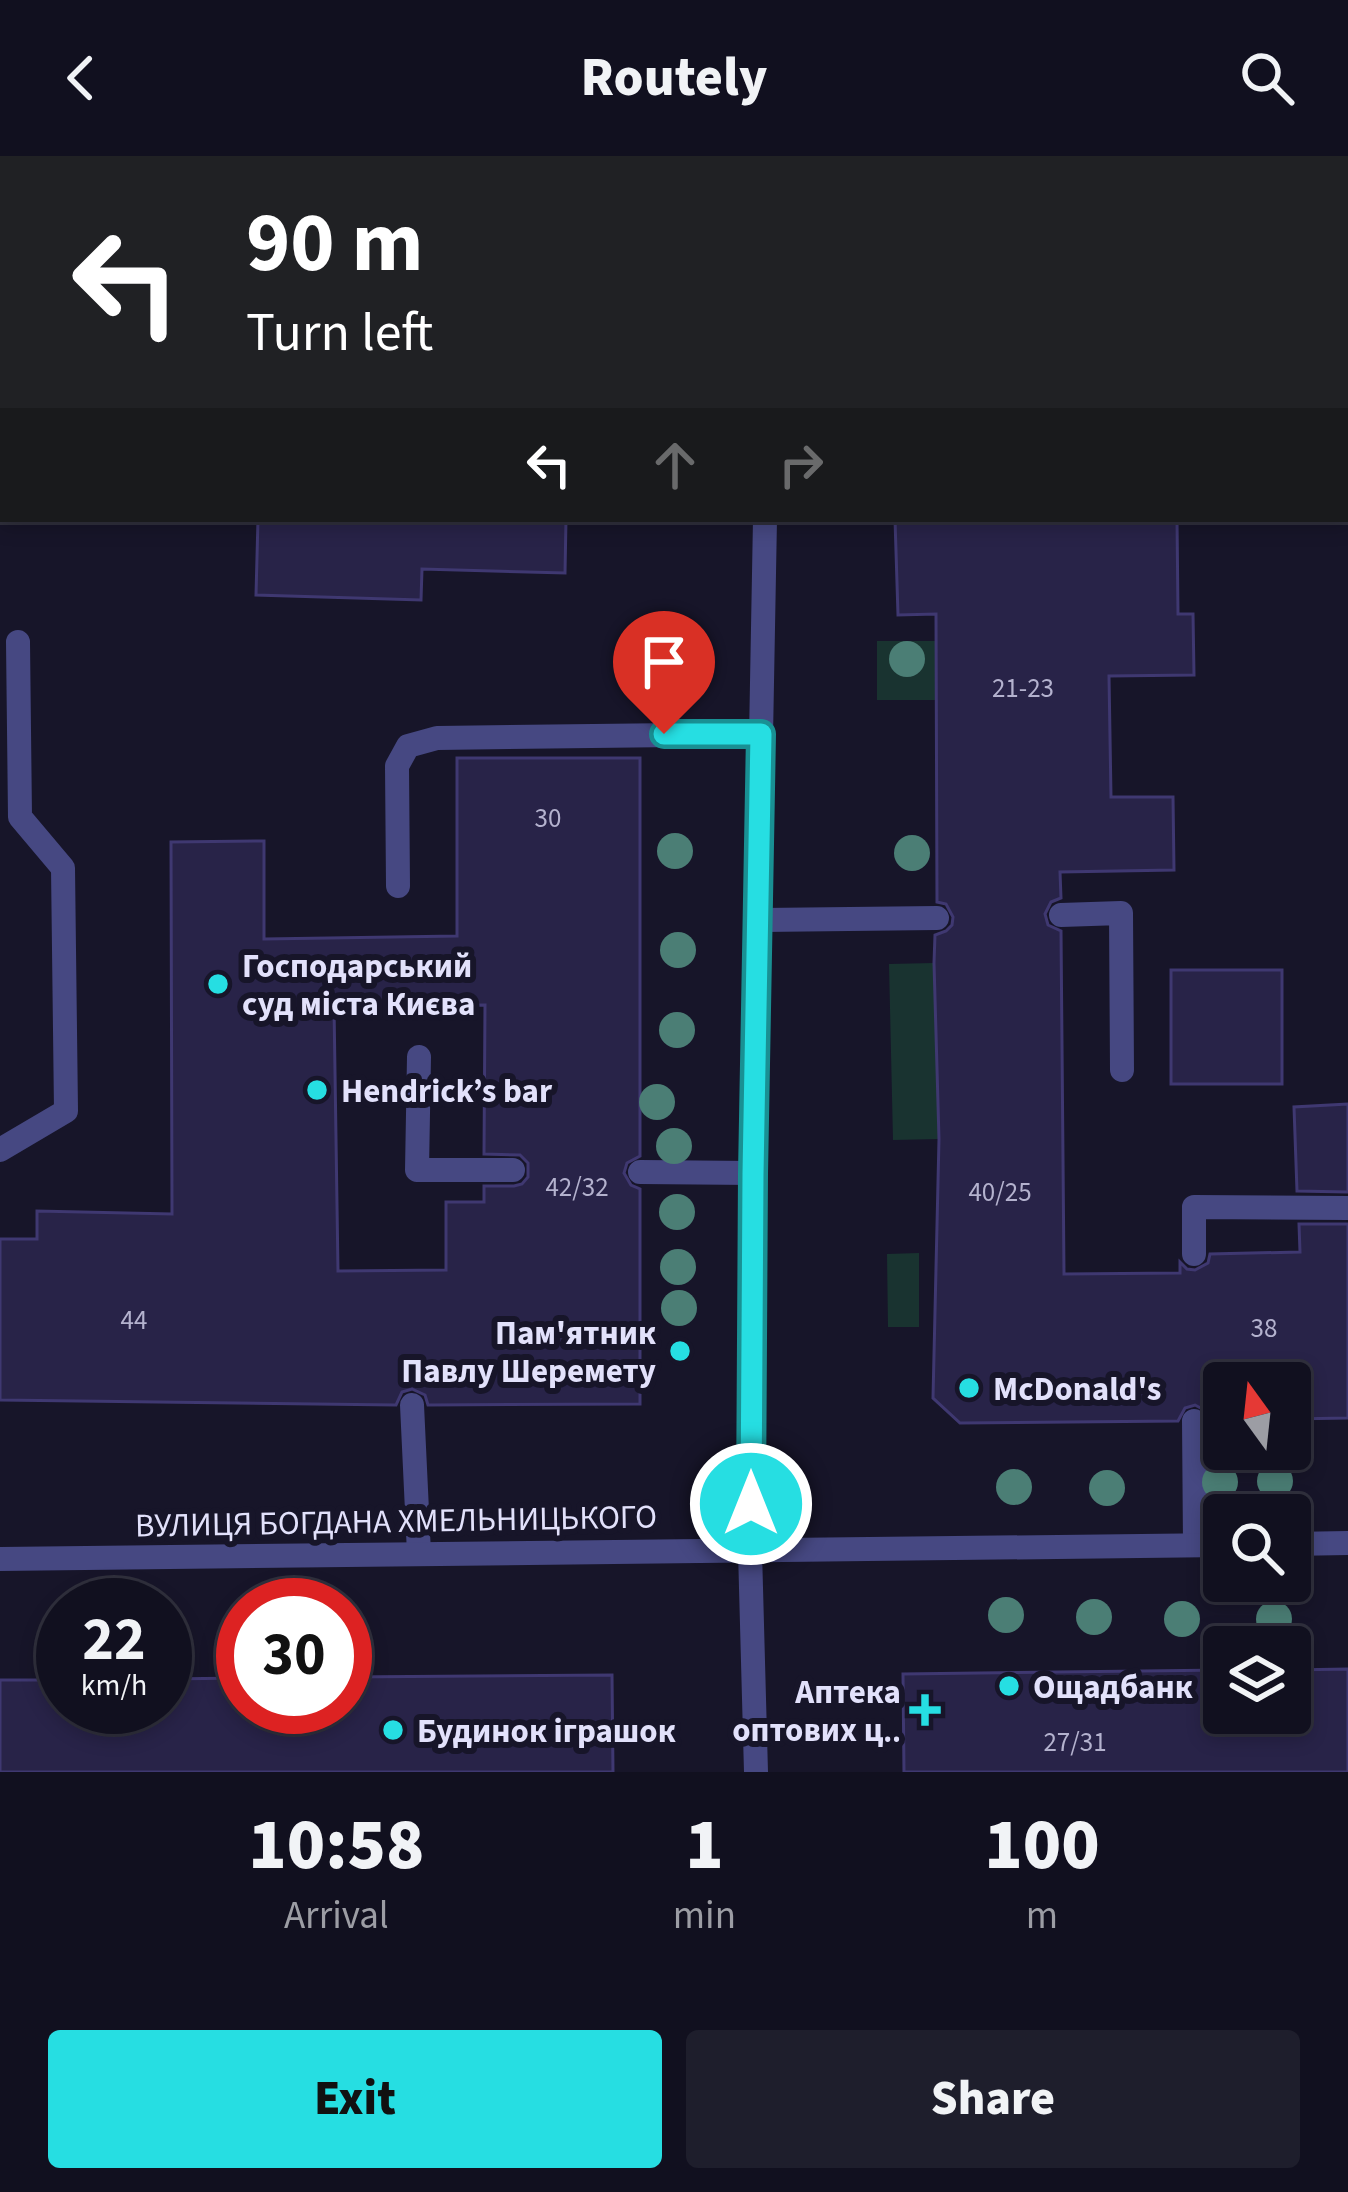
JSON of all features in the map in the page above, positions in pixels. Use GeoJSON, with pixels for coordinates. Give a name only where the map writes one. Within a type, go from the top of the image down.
{"type":"FeatureCollection","features":[{"type":"Feature","properties":{"kind":"street"},"geometry":{"type":"LineString","coordinates":[[756,1772],[750,1551],[765,522]]}},
{"type":"Feature","properties":{"kind":"street"},"geometry":{"type":"LineString","coordinates":[[0,1150],[66,1111],[63,868],[20,817],[18,642]]}},
{"type":"Feature","properties":{"kind":"street"},"geometry":{"type":"LineString","coordinates":[[398,886],[397,766],[409,746],[436,738],[761,734]]}},
{"type":"Feature","properties":{"kind":"street"},"geometry":{"type":"LineString","coordinates":[[1061,915],[1120,913],[1122,1070]]}},
{"type":"Feature","properties":{"kind":"street"},"geometry":{"type":"LineString","coordinates":[[758,920],[937,918]]}},
{"type":"Feature","properties":{"kind":"street"},"geometry":{"type":"LineString","coordinates":[[419,1057],[417,1170],[513,1170]]}},
{"type":"Feature","properties":{"kind":"street"},"geometry":{"type":"LineString","coordinates":[[640,1172],[753,1174]]}},
{"type":"Feature","properties":{"kind":"street"},"geometry":{"type":"LineString","coordinates":[[1193,1254],[1194,1207],[1348,1208]]}},
{"type":"Feature","properties":{"kind":"street"},"geometry":{"type":"LineString","coordinates":[[412,1405],[419,1553]]}},
{"type":"Feature","properties":{"kind":"street"},"geometry":{"type":"LineString","coordinates":[[1194,1421],[1195,1545]]}},
{"type":"Feature","properties":{"kind":"street"},"geometry":{"type":"LineString","coordinates":[[1311,1544],[1348,1544]]}},
{"type":"Feature","properties":{"kind":"street","name":"ВУЛИЦЯ БОГДАНА ХМЕЛЬНИЦЬКОГО"},"geometry":{"type":"LineString","coordinates":[[0,1559],[1203,1545]]}},
{"type":"Feature","properties":{"kind":"green space"},"geometry":{"type":"Polygon","coordinates":[[[877,641],[936,641],[936,700],[877,700],[877,641]]]}},
{"type":"Feature","properties":{"kind":"green space"},"geometry":{"type":"Polygon","coordinates":[[[934,963],[939,1139],[893,1140],[889,964],[934,963]]]}},
{"type":"Feature","properties":{"kind":"green space"},"geometry":{"type":"Polygon","coordinates":[[[919,1253],[919,1327],[888,1327],[887,1254],[919,1253]]]}},
{"type":"Feature","properties":{"kind":"building"},"geometry":{"type":"Polygon","coordinates":[[[258,522],[566,522],[565,573],[422,569],[421,600],[256,595],[258,522]]]}},
{"type":"Feature","properties":{"kind":"building"},"geometry":{"type":"Polygon","coordinates":[[[895,522],[1177,522],[1178,614],[1193,614],[1194,675],[1109,676],[1111,797],[1173,797],[1174,870],[1060,872],[1061,898],[1051,902],[1045,914],[1048,925],[1061,931],[1064,1274],[1180,1273],[1180,1262],[1195,1270],[1208,1263],[1210,1254],[1300,1252],[1299,1224],[1348,1224],[1348,1418],[1311,1419],[1311,1362],[1203,1362],[1203,1409],[1195,1405],[1185,1408],[1178,1421],[960,1423],[933,1398],[939,1139],[935,935],[952,925],[953,917],[946,904],[937,902],[936,614],[898,615],[895,522]]]}},
{"type":"Feature","properties":{"kind":"building"},"geometry":{"type":"Polygon","coordinates":[[[457,758],[640,758],[640,1156],[627,1163],[624,1173],[640,1189],[640,1404],[428,1405],[425,1395],[412,1389],[402,1392],[396,1405],[0,1400],[0,1239],[37,1239],[37,1211],[172,1214],[171,842],[264,841],[264,939],[457,936],[457,758]],[[485,1005],[334,1006],[338,1271],[446,1270],[446,1202],[484,1202],[484,1186],[514,1186],[528,1177],[528,1163],[520,1155],[484,1154],[485,1005]]]}},
{"type":"Feature","properties":{"kind":"building"},"geometry":{"type":"Polygon","coordinates":[[[1171,970],[1282,970],[1282,1084],[1171,1084],[1171,970]]]}},
{"type":"Feature","properties":{"kind":"building"},"geometry":{"type":"Polygon","coordinates":[[[1348,1104],[1348,1192],[1297,1191],[1294,1107],[1348,1104]]]}},
{"type":"Feature","properties":{"kind":"building"},"geometry":{"type":"Polygon","coordinates":[[[1348,1669],[1348,1772],[904,1772],[903,1674],[1203,1670],[1203,1734],[1311,1734],[1311,1670],[1348,1669]]]}},
{"type":"Feature","properties":{"kind":"building"},"geometry":{"type":"Polygon","coordinates":[[[612,1675],[613,1772],[0,1772],[0,1680],[36,1680],[36,1734],[192,1734],[192,1679],[216,1678],[216,1734],[372,1734],[372,1677],[612,1675]]]}},
{"type":"Feature","properties":{"kind":"place","name":"Господарський суд міста Києва"},"geometry":{"type":"Point","coordinates":[218,984]}},
{"type":"Feature","properties":{"kind":"place","name":"Hendrick’s bar"},"geometry":{"type":"Point","coordinates":[317,1090]}},
{"type":"Feature","properties":{"kind":"place","name":"Пам'ятник Павлу Шеремету"},"geometry":{"type":"Point","coordinates":[680,1351]}},
{"type":"Feature","properties":{"kind":"place","name":"McDonald's"},"geometry":{"type":"Point","coordinates":[969,1388]}},
{"type":"Feature","properties":{"kind":"place","name":"Ощадбанк"},"geometry":{"type":"Point","coordinates":[1009,1686]}},
{"type":"Feature","properties":{"kind":"place","name":"Аптека оптових ц‥"},"geometry":{"type":"Point","coordinates":[925,1710]}},
{"type":"Feature","properties":{"kind":"place","name":"Будинок іграшок"},"geometry":{"type":"Point","coordinates":[393,1730]}},
{"type":"Feature","properties":{"kind":"route"},"geometry":{"type":"LineString","coordinates":[[664,734],[761,734],[751,1504]]}}]}
